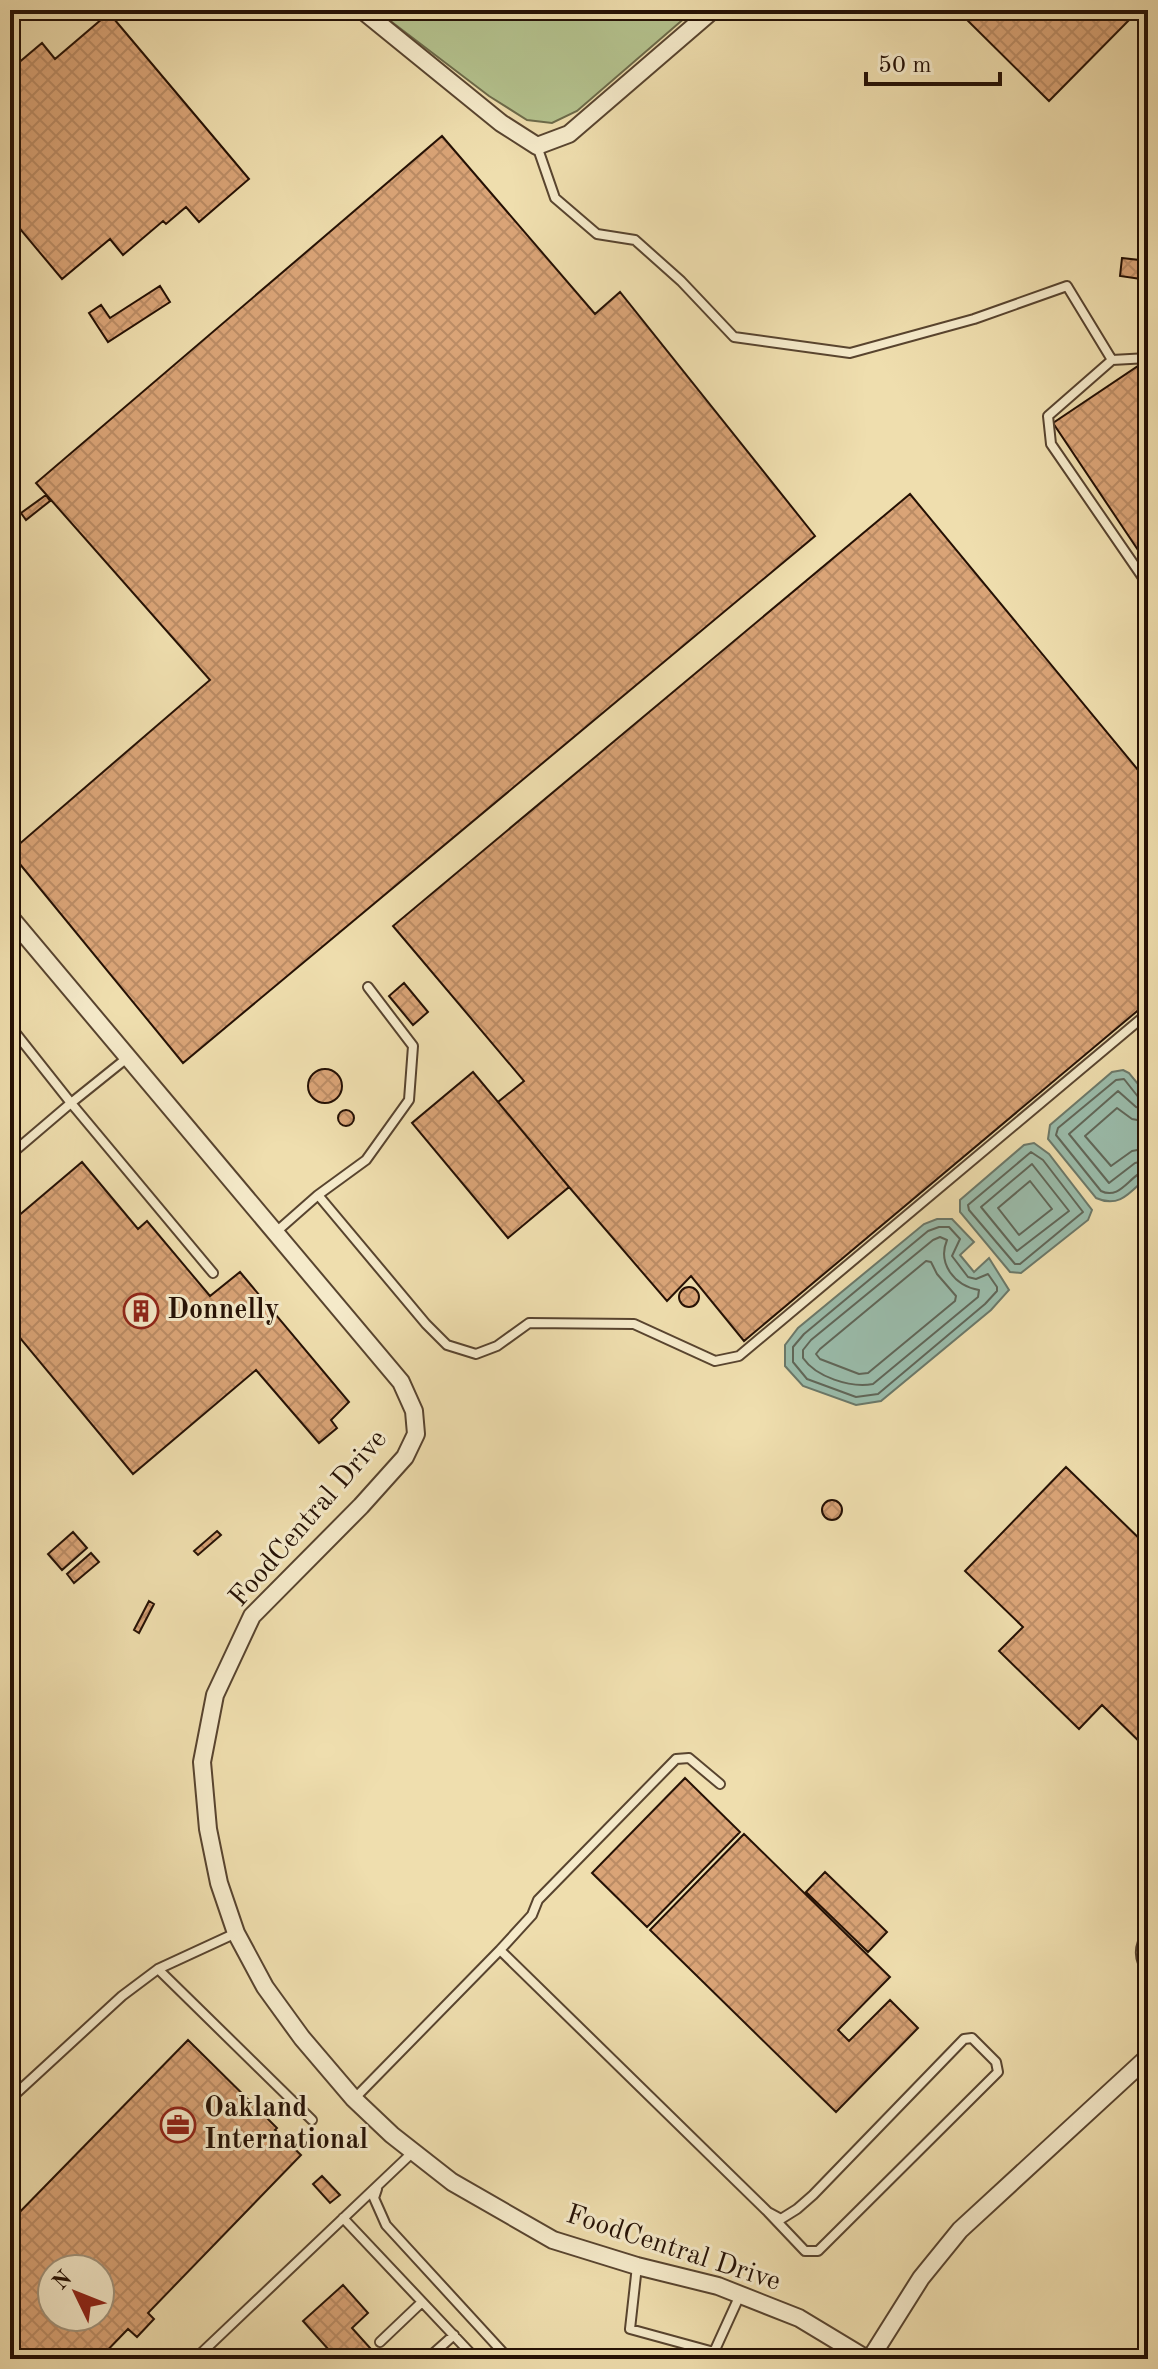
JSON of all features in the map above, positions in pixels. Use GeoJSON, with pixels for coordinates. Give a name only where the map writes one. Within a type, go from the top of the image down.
{"type":"FeatureCollection","features":[{"type":"Feature","properties":{"kind":"street"},"geometry":{"type":"LineString","coordinates":[[362,10],[501,123],[537,146],[569,134],[713,10]]}},
{"type":"Feature","properties":{"kind":"street","name":"FoodCentral Drive"},"geometry":{"type":"LineString","coordinates":[[10,917],[401,1382],[414,1411],[416,1434],[405,1457],[252,1616],[215,1695],[202,1762],[208,1829],[219,1883],[236,1933],[265,1987],[302,2038],[354,2099],[392,2135],[452,2182],[553,2240],[637,2266],[718,2286],[799,2318],[869,2359]]}},
{"type":"Feature","properties":{"kind":"street"},"geometry":{"type":"LineString","coordinates":[[869,2359],[921,2278],[960,2230],[1148,2057]]}},
{"type":"Feature","properties":{"kind":"lane"},"geometry":{"type":"LineString","coordinates":[[537,146],[555,198],[597,234],[635,240],[681,281],[734,337],[850,353],[974,319],[1067,286],[1112,360]]}},
{"type":"Feature","properties":{"kind":"lane"},"geometry":{"type":"LineString","coordinates":[[1148,358],[1112,360],[1048,416],[1051,444],[1148,585]]}},
{"type":"Feature","properties":{"kind":"lane"},"geometry":{"type":"LineString","coordinates":[[276,1232],[318,1195],[366,1160],[409,1100],[413,1046],[368,987]]}},
{"type":"Feature","properties":{"kind":"lane"},"geometry":{"type":"LineString","coordinates":[[318,1195],[447,1345],[476,1354],[497,1346],[529,1323],[634,1324],[715,1361],[739,1356],[1148,1013]]}},
{"type":"Feature","properties":{"kind":"lane"},"geometry":{"type":"LineString","coordinates":[[10,1026],[213,1273]]}},
{"type":"Feature","properties":{"kind":"lane"},"geometry":{"type":"LineString","coordinates":[[10,1155],[128,1057]]}},
{"type":"Feature","properties":{"kind":"lane"},"geometry":{"type":"LineString","coordinates":[[354,2099],[500,1950],[532,1915],[538,1900],[676,1759],[689,1758],[720,1784]]}},
{"type":"Feature","properties":{"kind":"lane"},"geometry":{"type":"LineString","coordinates":[[10,2099],[122,1996],[158,1969],[236,1933]]}},
{"type":"Feature","properties":{"kind":"lane"},"geometry":{"type":"LineString","coordinates":[[1148,1934],[1140,1950],[1142,1963],[1148,1971]]}},
{"type":"Feature","properties":{"kind":"lane"},"geometry":{"type":"LineString","coordinates":[[500,1950],[805,2251],[818,2251],[998,2072],[996,2062],[972,2038],[964,2039],[805,2202],[781,2219],[768,2212]]}},
{"type":"Feature","properties":{"kind":"lane"},"geometry":{"type":"LineString","coordinates":[[158,1969],[312,2120]]}},
{"type":"Feature","properties":{"kind":"lane"},"geometry":{"type":"LineString","coordinates":[[195,2359],[414,2152]]}},
{"type":"Feature","properties":{"kind":"lane"},"geometry":{"type":"LineString","coordinates":[[379,2185],[374,2198],[386,2225],[509,2359]]}},
{"type":"Feature","properties":{"kind":"lane"},"geometry":{"type":"LineString","coordinates":[[343,2218],[476,2359]]}},
{"type":"Feature","properties":{"kind":"lane"},"geometry":{"type":"LineString","coordinates":[[637,2266],[630,2329],[644,2333],[714,2352],[740,2295]]}},
{"type":"Feature","properties":{"kind":"lane"},"geometry":{"type":"LineString","coordinates":[[380,2342],[422,2302]]}},
{"type":"Feature","properties":{"kind":"lane"},"geometry":{"type":"LineString","coordinates":[[427,2359],[454,2335]]}},
{"type":"Feature","properties":{"kind":"green space"},"geometry":{"type":"Polygon","coordinates":[[[376,10],[694,10],[577,111],[552,123],[527,120],[489,96],[376,10]]]}},
{"type":"Feature","properties":{"kind":"water"},"geometry":{"type":"Polygon","coordinates":[[[1123,1070],[1148,1096],[1148,1176],[1125,1197],[1104,1201],[1096,1198],[1048,1139],[1050,1125],[1112,1072],[1123,1070]]]}},
{"type":"Feature","properties":{"kind":"water"},"geometry":{"type":"Polygon","coordinates":[[[1034,1143],[1049,1154],[1092,1210],[1088,1220],[1021,1273],[1010,1272],[960,1212],[960,1200],[1024,1145],[1034,1143]]]}},
{"type":"Feature","properties":{"kind":"water"},"geometry":{"type":"Polygon","coordinates":[[[937,1219],[952,1219],[974,1242],[960,1255],[974,1272],[989,1258],[1009,1290],[991,1310],[881,1401],[856,1405],[803,1386],[785,1366],[785,1345],[798,1328],[924,1224],[937,1219]]]}},
{"type":"Feature","properties":{"kind":"building"},"geometry":{"type":"Polygon","coordinates":[[[957,10],[1139,10],[1049,101],[957,10]]]}},
{"type":"Feature","properties":{"kind":"building"},"geometry":{"type":"Polygon","coordinates":[[[109,13],[249,179],[199,222],[186,207],[166,224],[163,221],[123,255],[110,239],[62,279],[10,217],[10,70],[42,43],[55,59],[109,13]]]}},
{"type":"Feature","properties":{"kind":"building"},"geometry":{"type":"Polygon","coordinates":[[[442,136],[595,314],[620,292],[815,536],[183,1063],[10,852],[210,680],[36,483],[442,136]]]}},
{"type":"Feature","properties":{"kind":"building"},"geometry":{"type":"Polygon","coordinates":[[[1122,258],[1148,261],[1148,280],[1120,276],[1122,258]]]}},
{"type":"Feature","properties":{"kind":"building"},"geometry":{"type":"Polygon","coordinates":[[[160,286],[170,302],[108,342],[89,313],[101,305],[110,318],[160,286]]]}},
{"type":"Feature","properties":{"kind":"building"},"geometry":{"type":"Polygon","coordinates":[[[1141,364],[1148,375],[1148,565],[1053,423],[1141,364]]]}},
{"type":"Feature","properties":{"kind":"building"},"geometry":{"type":"Polygon","coordinates":[[[910,494],[1148,782],[1148,1002],[744,1341],[691,1276],[667,1301],[569,1187],[498,1102],[524,1081],[393,926],[910,494]]]}},
{"type":"Feature","properties":{"kind":"building"},"geometry":{"type":"Polygon","coordinates":[[[46,495],[50,501],[26,520],[21,513],[46,495]]]}},
{"type":"Feature","properties":{"kind":"building"},"geometry":{"type":"Polygon","coordinates":[[[404,983],[428,1012],[413,1025],[389,996],[404,983]]]}},
{"type":"Feature","properties":{"kind":"building"},"geometry":{"type":"Polygon","coordinates":[[[325,1069],[337,1074],[342,1086],[337,1098],[325,1103],[313,1098],[308,1086],[313,1074],[325,1069]]]}},
{"type":"Feature","properties":{"kind":"building"},"geometry":{"type":"Polygon","coordinates":[[[473,1072],[569,1187],[508,1238],[412,1123],[473,1072]]]}},
{"type":"Feature","properties":{"kind":"building"},"geometry":{"type":"Polygon","coordinates":[[[346,1110],[352,1112],[352,1124],[346,1126],[340,1124],[338,1118],[340,1112],[346,1110]]]}},
{"type":"Feature","properties":{"kind":"building","name":"Donnelly"},"geometry":{"type":"Polygon","coordinates":[[[82,1162],[138,1229],[147,1221],[210,1296],[240,1272],[349,1402],[331,1420],[337,1428],[319,1443],[256,1370],[133,1474],[10,1326],[10,1223],[82,1162]]]}},
{"type":"Feature","properties":{"kind":"building"},"geometry":{"type":"Polygon","coordinates":[[[689,1287],[696,1290],[699,1297],[696,1304],[689,1307],[682,1304],[679,1297],[682,1290],[689,1287]]]}},
{"type":"Feature","properties":{"kind":"building"},"geometry":{"type":"Polygon","coordinates":[[[1066,1467],[1148,1547],[1148,1750],[1102,1705],[1079,1729],[999,1651],[1023,1627],[965,1571],[1066,1467]]]}},
{"type":"Feature","properties":{"kind":"building"},"geometry":{"type":"Polygon","coordinates":[[[832,1500],[839,1503],[842,1510],[839,1517],[832,1520],[825,1517],[822,1510],[825,1503],[832,1500]]]}},
{"type":"Feature","properties":{"kind":"building"},"geometry":{"type":"Polygon","coordinates":[[[217,1531],[221,1535],[198,1555],[194,1551],[217,1531]]]}},
{"type":"Feature","properties":{"kind":"building"},"geometry":{"type":"Polygon","coordinates":[[[73,1532],[87,1548],[62,1570],[48,1554],[73,1532]]]}},
{"type":"Feature","properties":{"kind":"building"},"geometry":{"type":"Polygon","coordinates":[[[91,1553],[99,1562],[74,1583],[67,1574],[91,1553]]]}},
{"type":"Feature","properties":{"kind":"building"},"geometry":{"type":"Polygon","coordinates":[[[149,1601],[154,1604],[139,1633],[134,1630],[149,1601]]]}},
{"type":"Feature","properties":{"kind":"building"},"geometry":{"type":"Polygon","coordinates":[[[685,1778],[740,1832],[647,1927],[592,1873],[685,1778]]]}},
{"type":"Feature","properties":{"kind":"building"},"geometry":{"type":"Polygon","coordinates":[[[744,1834],[890,1977],[838,2030],[849,2041],[890,2000],[918,2028],[836,2112],[650,1930],[744,1834]]]}},
{"type":"Feature","properties":{"kind":"building"},"geometry":{"type":"Polygon","coordinates":[[[825,1872],[887,1932],[868,1952],[806,1892],[825,1872]]]}},
{"type":"Feature","properties":{"kind":"building"},"geometry":{"type":"Polygon","coordinates":[[[188,2040],[301,2155],[148,2313],[154,2319],[137,2337],[128,2329],[99,2359],[18,2359],[10,2351],[10,2222],[188,2040]]]}},
{"type":"Feature","properties":{"kind":"building"},"geometry":{"type":"Polygon","coordinates":[[[322,2176],[340,2195],[330,2203],[313,2184],[322,2176]]]}},
{"type":"Feature","properties":{"kind":"building"},"geometry":{"type":"Polygon","coordinates":[[[343,2285],[368,2313],[352,2328],[380,2359],[319,2359],[329,2350],[303,2321],[343,2285]]]}},
{"type":"Feature","properties":{"kind":"place","name":"Donnelly"},"geometry":{"type":"Point","coordinates":[141,1311]}},
{"type":"Feature","properties":{"kind":"place","name":"Oakland International"},"geometry":{"type":"Point","coordinates":[178,2125]}}]}
